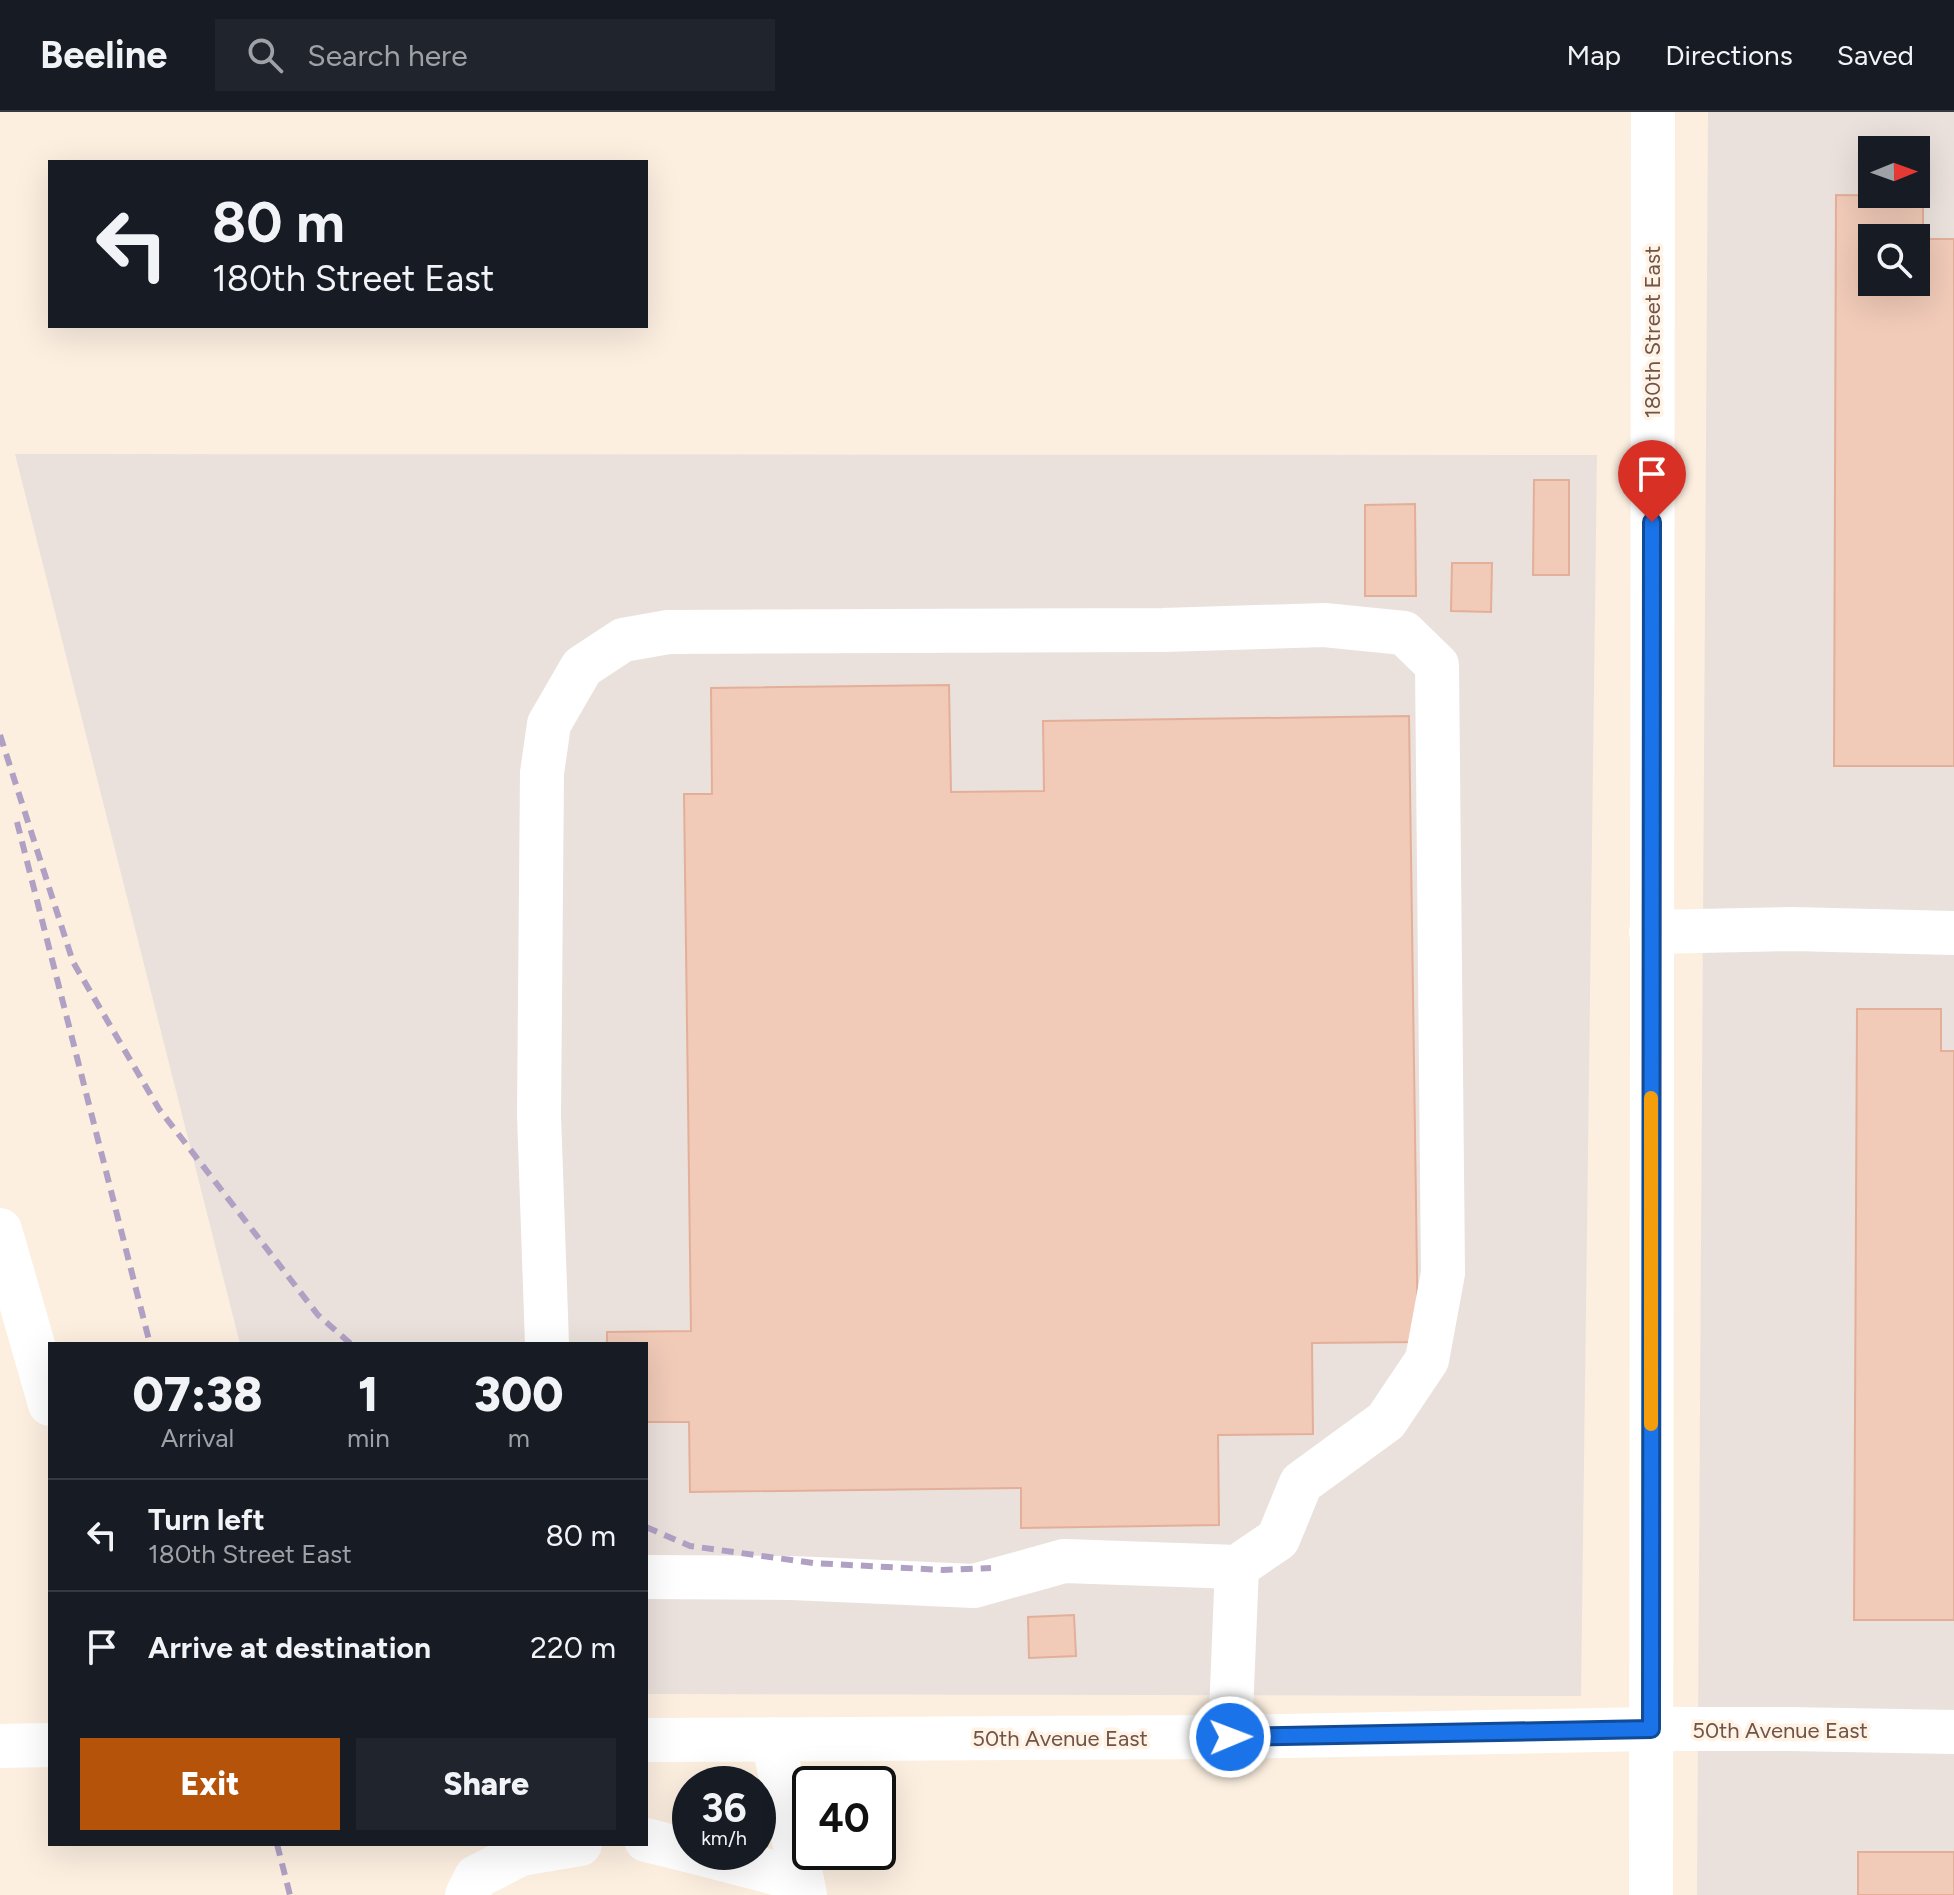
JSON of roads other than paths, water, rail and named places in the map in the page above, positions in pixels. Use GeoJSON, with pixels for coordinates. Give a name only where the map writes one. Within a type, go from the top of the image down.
{"type":"FeatureCollection","features":[{"type":"Feature","properties":{"kind":"street","name":"180th Street East"},"geometry":{"type":"LineString","coordinates":[[1651,1895],[1653,112]]}},
{"type":"Feature","properties":{"kind":"street"},"geometry":{"type":"LineString","coordinates":[[547,1342],[539,1115],[542,773],[549,724],[582,667],[623,640],[668,632],[1147,630],[1324,625],[1404,633],[1437,665],[1443,1273],[1427,1360],[1386,1421],[1301,1483],[1278,1539],[1237,1567],[1064,1561],[974,1586],[792,1578],[648,1577]]}},
{"type":"Feature","properties":{"kind":"street"},"geometry":{"type":"LineString","coordinates":[[1651,932],[1792,929],[1954,933]]}},
{"type":"Feature","properties":{"kind":"street"},"geometry":{"type":"LineString","coordinates":[[0,1230],[48,1397]]}},
{"type":"Feature","properties":{"kind":"street"},"geometry":{"type":"LineString","coordinates":[[1230,1737],[1237,1567]]}},
{"type":"Feature","properties":{"kind":"street","name":"50th Avenue East"},"geometry":{"type":"LineString","coordinates":[[648,1740],[1230,1737],[1651,1729],[1954,1732]]}},
{"type":"Feature","properties":{"kind":"street"},"geometry":{"type":"LineString","coordinates":[[749,1870],[803,1888],[773,1739]]}},
{"type":"Feature","properties":{"kind":"street"},"geometry":{"type":"LineString","coordinates":[[0,1746],[48,1745]]}},
{"type":"Feature","properties":{"kind":"street"},"geometry":{"type":"LineString","coordinates":[[648,1840],[672,1846]]}},
{"type":"Feature","properties":{"kind":"street"},"geometry":{"type":"LineString","coordinates":[[467,1895],[476,1877],[521,1854],[568,1846]]}},
{"type":"Feature","properties":{"kind":"railway"},"geometry":{"type":"LineString","coordinates":[[0,735],[73,962],[159,1109],[318,1315],[349,1342]]}},
{"type":"Feature","properties":{"kind":"railway"},"geometry":{"type":"LineString","coordinates":[[17,822],[149,1342]]}},
{"type":"Feature","properties":{"kind":"railway"},"geometry":{"type":"LineString","coordinates":[[648,1528],[690,1546],[813,1563],[943,1570],[991,1568]]}},
{"type":"Feature","properties":{"kind":"railway"},"geometry":{"type":"LineString","coordinates":[[278,1846],[290,1895]]}}]}
